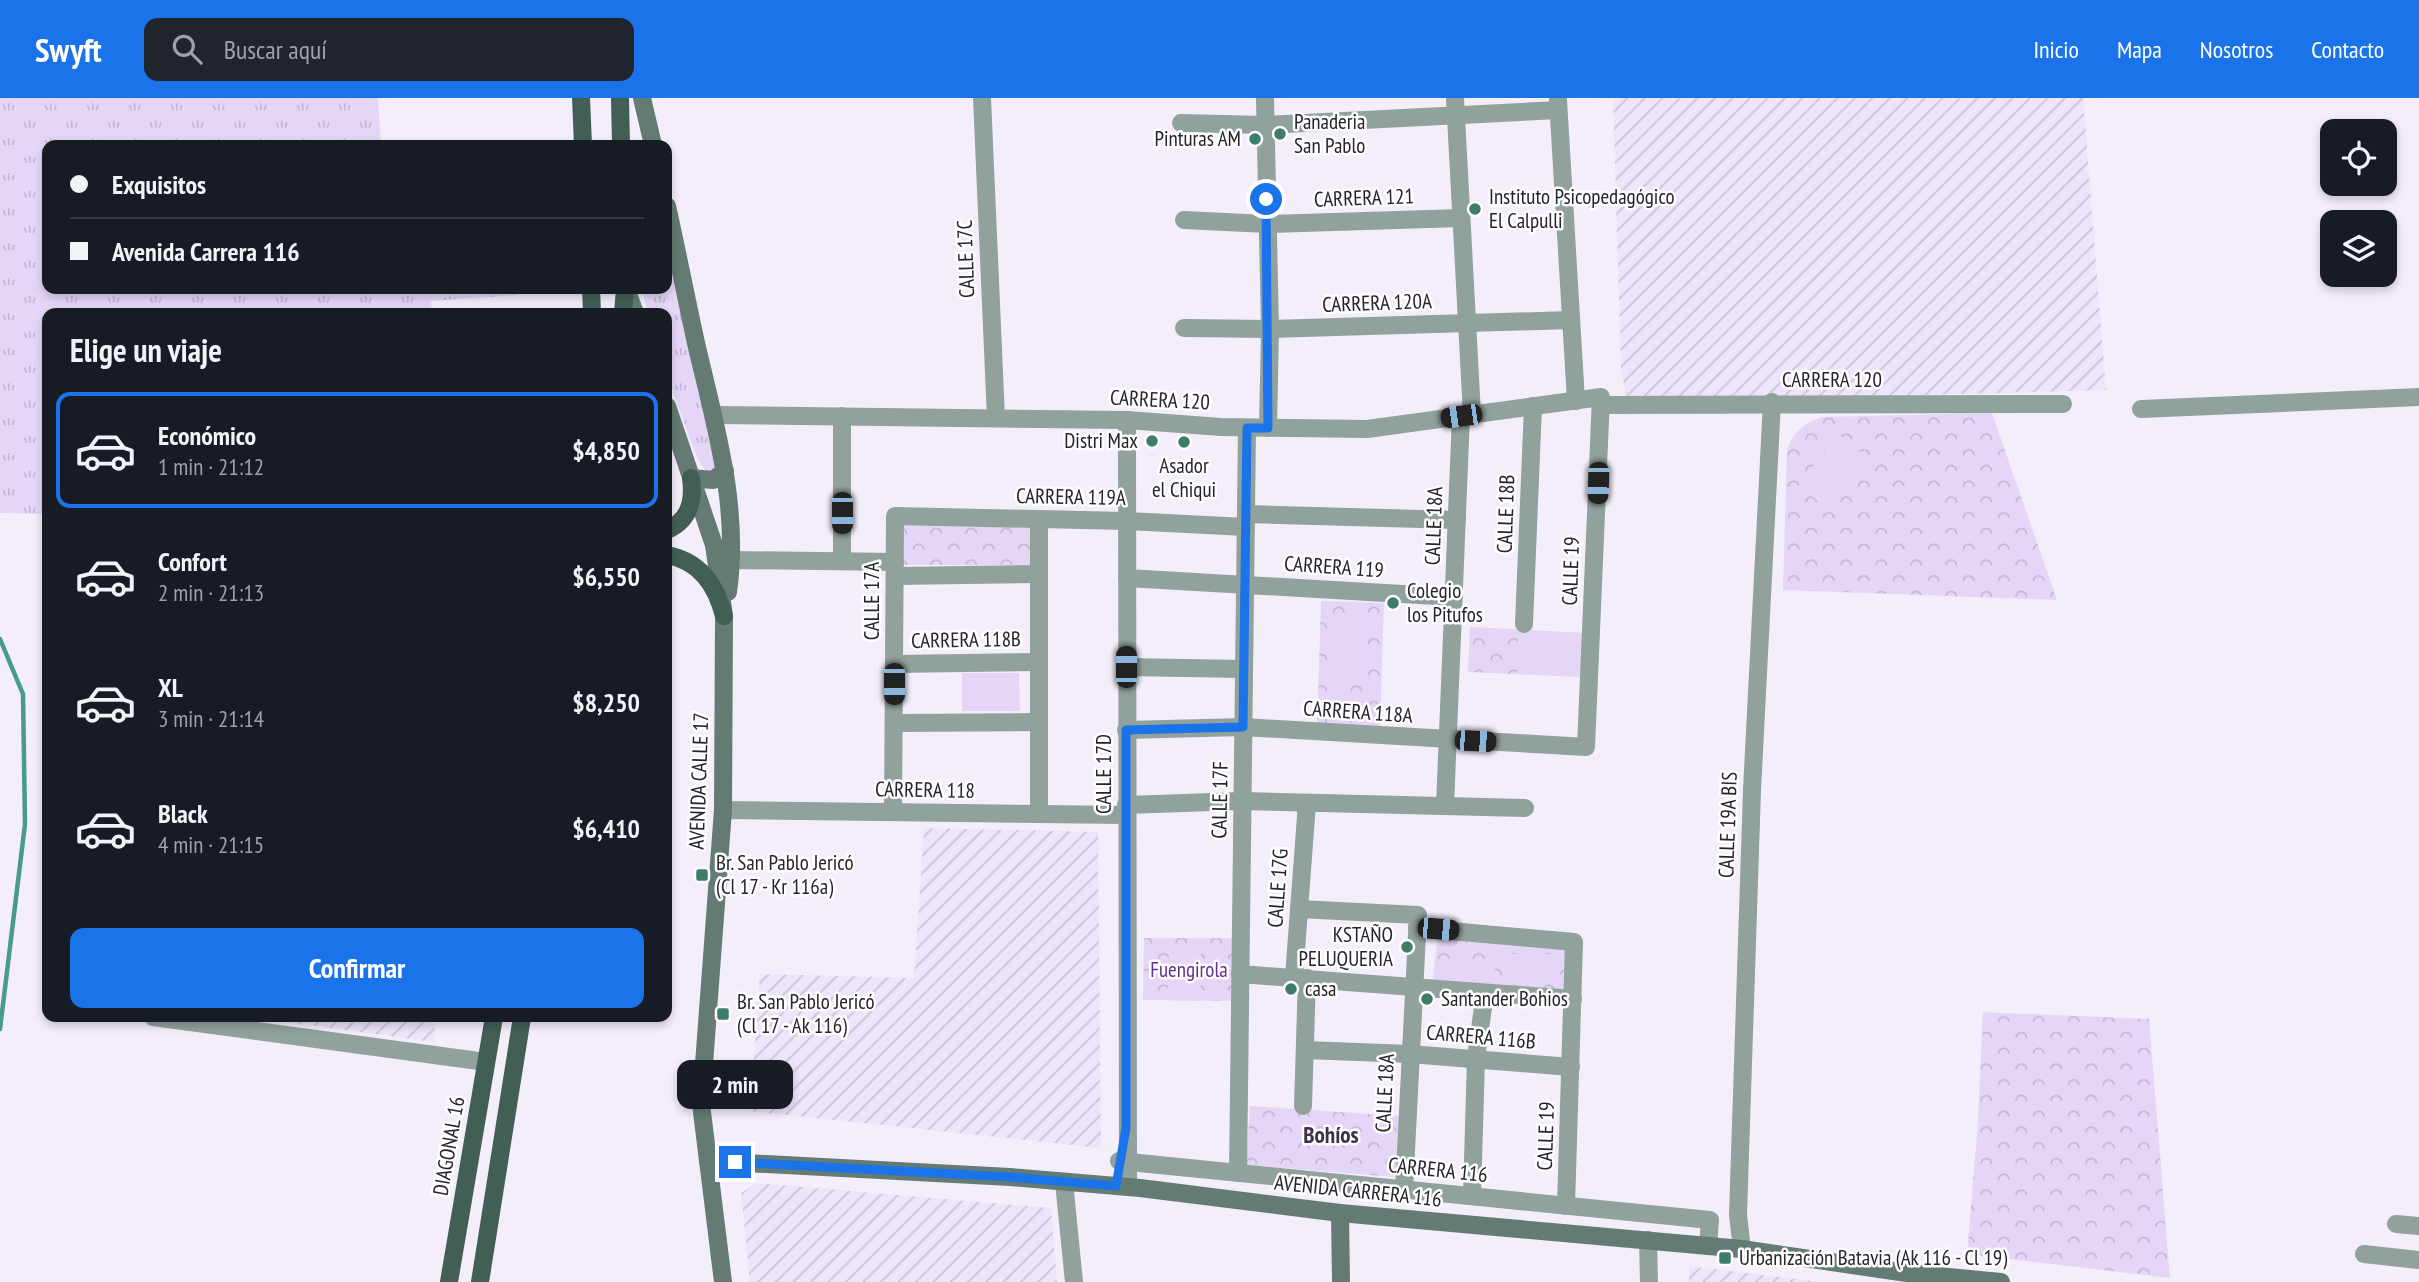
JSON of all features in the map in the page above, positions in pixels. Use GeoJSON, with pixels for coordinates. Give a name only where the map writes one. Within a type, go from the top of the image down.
{"type":"FeatureCollection","features":[{"type":"Feature","properties":{"kind":"main road"},"geometry":{"type":"LineString","coordinates":[[581,98],[583,140]]}},
{"type":"Feature","properties":{"kind":"main road"},"geometry":{"type":"LineString","coordinates":[[620,98],[621,140]]}},
{"type":"Feature","properties":{"kind":"main road"},"geometry":{"type":"LineString","coordinates":[[642,98],[652,140]]}},
{"type":"Feature","properties":{"kind":"main road","name":"AVENIDA CALLE 17"},"geometry":{"type":"LineString","coordinates":[[672,228],[725,471],[732,559],[724,616],[723,810],[702,1086],[723,1282]]}},
{"type":"Feature","properties":{"kind":"main road","name":"AVENIDA CALLE 17"},"geometry":{"type":"LineString","coordinates":[[672,421],[714,545],[724,616]]}},
{"type":"Feature","properties":{"kind":"main road"},"geometry":{"type":"LineString","coordinates":[[672,527],[682,521],[691,508],[691,478],[713,480],[725,471]]}},
{"type":"Feature","properties":{"kind":"main road"},"geometry":{"type":"LineString","coordinates":[[672,556],[687,561],[702,571],[713,585],[724,616]]}},
{"type":"Feature","properties":{"kind":"main road","name":"DIAGONAL 16"},"geometry":{"type":"LineString","coordinates":[[449,1282],[493,1022]]}},
{"type":"Feature","properties":{"kind":"main road"},"geometry":{"type":"LineString","coordinates":[[480,1282],[521,1022]]}},
{"type":"Feature","properties":{"kind":"main road","name":"AVENIDA CARRERA 116"},"geometry":{"type":"LineString","coordinates":[[708,1161],[1122,1187],[1340,1213],[1708,1245],[1908,1273],[2001,1282]]}},
{"type":"Feature","properties":{"kind":"main road"},"geometry":{"type":"LineString","coordinates":[[1340,1213],[1341,1282]]}},
{"type":"Feature","properties":{"kind":"street","name":"CALLE 17C"},"geometry":{"type":"LineString","coordinates":[[982,98],[996,418]]}},
{"type":"Feature","properties":{"kind":"street"},"geometry":{"type":"LineString","coordinates":[[1265,98],[1270,329],[1268,428]]}},
{"type":"Feature","properties":{"kind":"street","name":"CALLE 18A"},"geometry":{"type":"LineString","coordinates":[[1445,806],[1457,520],[1466,415],[1465,323],[1455,98]]}},
{"type":"Feature","properties":{"kind":"street"},"geometry":{"type":"LineString","coordinates":[[1181,123],[1265,125],[1456,117],[1558,104],[1576,401]]}},
{"type":"Feature","properties":{"kind":"street","name":"CARRERA 121"},"geometry":{"type":"LineString","coordinates":[[1184,220],[1267,224],[1461,219]]}},
{"type":"Feature","properties":{"kind":"street","name":"CARRERA 120A"},"geometry":{"type":"LineString","coordinates":[[1184,328],[1270,329],[1571,320]]}},
{"type":"Feature","properties":{"kind":"street"},"geometry":{"type":"LineString","coordinates":[[2141,409],[2419,397]]}},
{"type":"Feature","properties":{"kind":"street","name":"CARRERA 120"},"geometry":{"type":"LineString","coordinates":[[714,415],[1127,420],[1247,428],[1367,429],[1576,401],[2063,404]]}},
{"type":"Feature","properties":{"kind":"street","name":"CALLE 19"},"geometry":{"type":"LineString","coordinates":[[1586,747],[1601,401]]}},
{"type":"Feature","properties":{"kind":"street","name":"CALLE 19A BIS"},"geometry":{"type":"LineString","coordinates":[[1742,1249],[1738,1215],[1752,790],[1772,402]]}},
{"type":"Feature","properties":{"kind":"street","name":"CALLE 18B"},"geometry":{"type":"LineString","coordinates":[[1524,624],[1533,406]]}},
{"type":"Feature","properties":{"kind":"street"},"geometry":{"type":"LineString","coordinates":[[842,416],[842,561]]}},
{"type":"Feature","properties":{"kind":"street","name":"CALLE 17D"},"geometry":{"type":"LineString","coordinates":[[1122,1187],[1126,1128],[1127,420]]}},
{"type":"Feature","properties":{"kind":"street","name":"CALLE 17F"},"geometry":{"type":"LineString","coordinates":[[1238,1173],[1247,428]]}},
{"type":"Feature","properties":{"kind":"street","name":"CARRERA 119A"},"geometry":{"type":"LineString","coordinates":[[895,516],[1127,521],[1457,520]]}},
{"type":"Feature","properties":{"kind":"street","name":"CALLE 17A"},"geometry":{"type":"LineString","coordinates":[[893,812],[895,516]]}},
{"type":"Feature","properties":{"kind":"street"},"geometry":{"type":"LineString","coordinates":[[1039,519],[1039,814]]}},
{"type":"Feature","properties":{"kind":"street"},"geometry":{"type":"LineString","coordinates":[[732,559],[842,561],[895,569],[1039,575]]}},
{"type":"Feature","properties":{"kind":"street","name":"CARRERA 119"},"geometry":{"type":"LineString","coordinates":[[1127,578],[1454,597]]}},
{"type":"Feature","properties":{"kind":"street","name":"CARRERA 118B"},"geometry":{"type":"LineString","coordinates":[[894,664],[1039,662]]}},
{"type":"Feature","properties":{"kind":"street"},"geometry":{"type":"LineString","coordinates":[[1126,667],[1244,668]]}},
{"type":"Feature","properties":{"kind":"street"},"geometry":{"type":"LineString","coordinates":[[894,723],[1039,722]]}},
{"type":"Feature","properties":{"kind":"street","name":"CARRERA 118A"},"geometry":{"type":"LineString","coordinates":[[1126,730],[1243,727],[1586,747]]}},
{"type":"Feature","properties":{"kind":"street","name":"CARRERA 118"},"geometry":{"type":"LineString","coordinates":[[723,810],[1039,814],[1242,801],[1525,808]]}},
{"type":"Feature","properties":{"kind":"street","name":"CALLE 17G"},"geometry":{"type":"LineString","coordinates":[[1303,1106],[1305,1050],[1299,909],[1307,803]]}},
{"type":"Feature","properties":{"kind":"street"},"geometry":{"type":"LineString","coordinates":[[1299,909],[1418,921]]}},
{"type":"Feature","properties":{"kind":"street","name":"CALLE 18A"},"geometry":{"type":"LineString","coordinates":[[1404,1190],[1418,921]]}},
{"type":"Feature","properties":{"kind":"street","name":"CALLE 19"},"geometry":{"type":"LineString","coordinates":[[1418,921],[1574,942],[1566,1206]]}},
{"type":"Feature","properties":{"kind":"street"},"geometry":{"type":"LineString","coordinates":[[1240,974],[1573,999]]}},
{"type":"Feature","properties":{"kind":"street"},"geometry":{"type":"LineString","coordinates":[[1472,1196],[1475,1058],[1485,993]]}},
{"type":"Feature","properties":{"kind":"street"},"geometry":{"type":"LineString","coordinates":[[190,1022],[486,1062]]}},
{"type":"Feature","properties":{"kind":"street","name":"CARRERA 116B"},"geometry":{"type":"LineString","coordinates":[[1305,1050],[1475,1058],[1571,1067]]}},
{"type":"Feature","properties":{"kind":"street","name":"CARRERA 116"},"geometry":{"type":"LineString","coordinates":[[1124,1162],[1710,1220],[1708,1245]]}},
{"type":"Feature","properties":{"kind":"street"},"geometry":{"type":"LineString","coordinates":[[1064,1182],[1074,1282]]}},
{"type":"Feature","properties":{"kind":"street"},"geometry":{"type":"LineString","coordinates":[[2396,1224],[2419,1226]]}},
{"type":"Feature","properties":{"kind":"street"},"geometry":{"type":"LineString","coordinates":[[1648,1240],[1648,1282]]}},
{"type":"Feature","properties":{"kind":"street"},"geometry":{"type":"LineString","coordinates":[[2364,1255],[2419,1260]]}},
{"type":"Feature","properties":{"kind":"shaded area"},"geometry":{"type":"Polygon","coordinates":[[[1613,98],[2083,98],[2106,390],[1791,399],[1626,397],[1621,368],[1613,98]]]}},
{"type":"Feature","properties":{"kind":"shaded area"},"geometry":{"type":"Polygon","coordinates":[[[924,828],[1098,832],[1101,1148],[750,1111],[760,974],[914,978],[924,828]]]}},
{"type":"Feature","properties":{"kind":"shaded area"},"geometry":{"type":"Polygon","coordinates":[[[286,1022],[435,1022],[434,1042],[286,1022]]]}},
{"type":"Feature","properties":{"kind":"shaded area"},"geometry":{"type":"Polygon","coordinates":[[[757,1183],[1051,1208],[1057,1282],[750,1282],[741,1193],[757,1183]]]}},
{"type":"Feature","properties":{"kind":"shaded area"},"geometry":{"type":"Polygon","coordinates":[[[1689,1266],[1820,1282],[1689,1282],[1689,1266]]]}},
{"type":"Feature","properties":{"kind":"green space"},"geometry":{"type":"Polygon","coordinates":[[[0,98],[378,98],[381,140],[42,140],[42,294],[518,294],[431,301],[432,308],[42,308],[42,514],[0,513],[0,98]]]}},
{"type":"Feature","properties":{"kind":"green space"},"geometry":{"type":"Polygon","coordinates":[[[672,272],[716,463],[714,471],[707,473],[697,458],[672,389],[672,308],[647,308],[643,294],[672,294],[672,272]]]}},
{"type":"Feature","properties":{"kind":"green space"},"geometry":{"type":"Polygon","coordinates":[[[1992,413],[2057,600],[1783,590],[1787,450],[1800,429],[1822,417],[1992,413]]]}},
{"type":"Feature","properties":{"kind":"green space"},"geometry":{"type":"Polygon","coordinates":[[[1838,434],[1867,457],[1828,508],[1798,486],[1838,434]]]}},
{"type":"Feature","properties":{"kind":"green space"},"geometry":{"type":"Polygon","coordinates":[[[900,521],[1030,525],[1032,565],[901,565],[900,521]]]}},
{"type":"Feature","properties":{"kind":"green space"},"geometry":{"type":"Polygon","coordinates":[[[1321,601],[1384,603],[1380,732],[1317,729],[1321,601]]]}},
{"type":"Feature","properties":{"kind":"green space"},"geometry":{"type":"Polygon","coordinates":[[[1329,614],[1367,615],[1367,684],[1329,684],[1329,614]]]}},
{"type":"Feature","properties":{"kind":"green space"},"geometry":{"type":"Polygon","coordinates":[[[1470,627],[1587,633],[1585,677],[1468,672],[1470,627]]]}},
{"type":"Feature","properties":{"kind":"green space"},"geometry":{"type":"Polygon","coordinates":[[[1518,636],[1583,638],[1585,677],[1517,674],[1518,636]]]}},
{"type":"Feature","properties":{"kind":"green space"},"geometry":{"type":"Polygon","coordinates":[[[962,673],[1019,673],[1020,711],[962,711],[962,673]]]}},
{"type":"Feature","properties":{"kind":"green space"},"geometry":{"type":"Polygon","coordinates":[[[1438,934],[1568,946],[1570,993],[1432,986],[1438,934]]]}},
{"type":"Feature","properties":{"kind":"green space","name":"Fuengirola"},"geometry":{"type":"Polygon","coordinates":[[[1144,938],[1235,938],[1234,1001],[1143,1000],[1144,938]]]}},
{"type":"Feature","properties":{"kind":"green space"},"geometry":{"type":"Polygon","coordinates":[[[1169,944],[1201,945],[1200,1001],[1168,1000],[1169,944]]]}},
{"type":"Feature","properties":{"kind":"green space"},"geometry":{"type":"Polygon","coordinates":[[[1505,954],[1556,954],[1556,983],[1505,982],[1505,954]]]}},
{"type":"Feature","properties":{"kind":"green space"},"geometry":{"type":"Polygon","coordinates":[[[1440,959],[1495,959],[1495,991],[1440,990],[1440,959]]]}},
{"type":"Feature","properties":{"kind":"green space"},"geometry":{"type":"Polygon","coordinates":[[[1983,1012],[2149,1019],[2170,1278],[1967,1254],[1978,1122],[1983,1012]]]}},
{"type":"Feature","properties":{"kind":"green space"},"geometry":{"type":"Polygon","coordinates":[[[1250,1106],[1399,1116],[1395,1177],[1246,1165],[1250,1106]]]}},
{"type":"Feature","properties":{"kind":"waterway"},"geometry":{"type":"LineString","coordinates":[[0,639],[23,694],[25,824],[0,1029]]}},
{"type":"Feature","properties":{"kind":"place","name":"Panaderia San Pablo"},"geometry":{"type":"Point","coordinates":[1280,134]}},
{"type":"Feature","properties":{"kind":"place","name":"Pinturas AM"},"geometry":{"type":"Point","coordinates":[1255,139]}},
{"type":"Feature","properties":{"kind":"place","name":"Instituto Psicopedagógico El Calpulli"},"geometry":{"type":"Point","coordinates":[1475,209]}},
{"type":"Feature","properties":{"kind":"place","name":"Distri Max"},"geometry":{"type":"Point","coordinates":[1152,441]}},
{"type":"Feature","properties":{"kind":"place","name":"Asador el Chiqui"},"geometry":{"type":"Point","coordinates":[1184,442]}},
{"type":"Feature","properties":{"kind":"place","name":"Colegio los Pitufos"},"geometry":{"type":"Point","coordinates":[1393,603]}},
{"type":"Feature","properties":{"kind":"place","name":"Br. San Pablo Jericó (Cl 17 - Kr 116a)"},"geometry":{"type":"Point","coordinates":[702,875]}},
{"type":"Feature","properties":{"kind":"place","name":"KSTAÑO PELUQUERIA"},"geometry":{"type":"Point","coordinates":[1407,947]}},
{"type":"Feature","properties":{"kind":"place","name":"casa"},"geometry":{"type":"Point","coordinates":[1291,989]}},
{"type":"Feature","properties":{"kind":"place","name":"Santander Bohios"},"geometry":{"type":"Point","coordinates":[1427,999]}},
{"type":"Feature","properties":{"kind":"place","name":"Br. San Pablo Jericó (Cl 17 - Ak 116)"},"geometry":{"type":"Point","coordinates":[723,1014]}},
{"type":"Feature","properties":{"kind":"place","name":"Urbanización Batavia (Ak 116 - Cl 19)"},"geometry":{"type":"Point","coordinates":[1725,1258]}},
{"type":"Feature","properties":{"kind":"district","name":"Bohíos"},"geometry":{"type":"Point","coordinates":[1331,1135]}},
{"type":"Feature","properties":{"kind":"route"},"geometry":{"type":"LineString","coordinates":[[735,1162],[1010,1177],[1116,1186],[1126,1128],[1126,730],[1243,727],[1247,428],[1268,428],[1270,329],[1266,199]]}}]}
